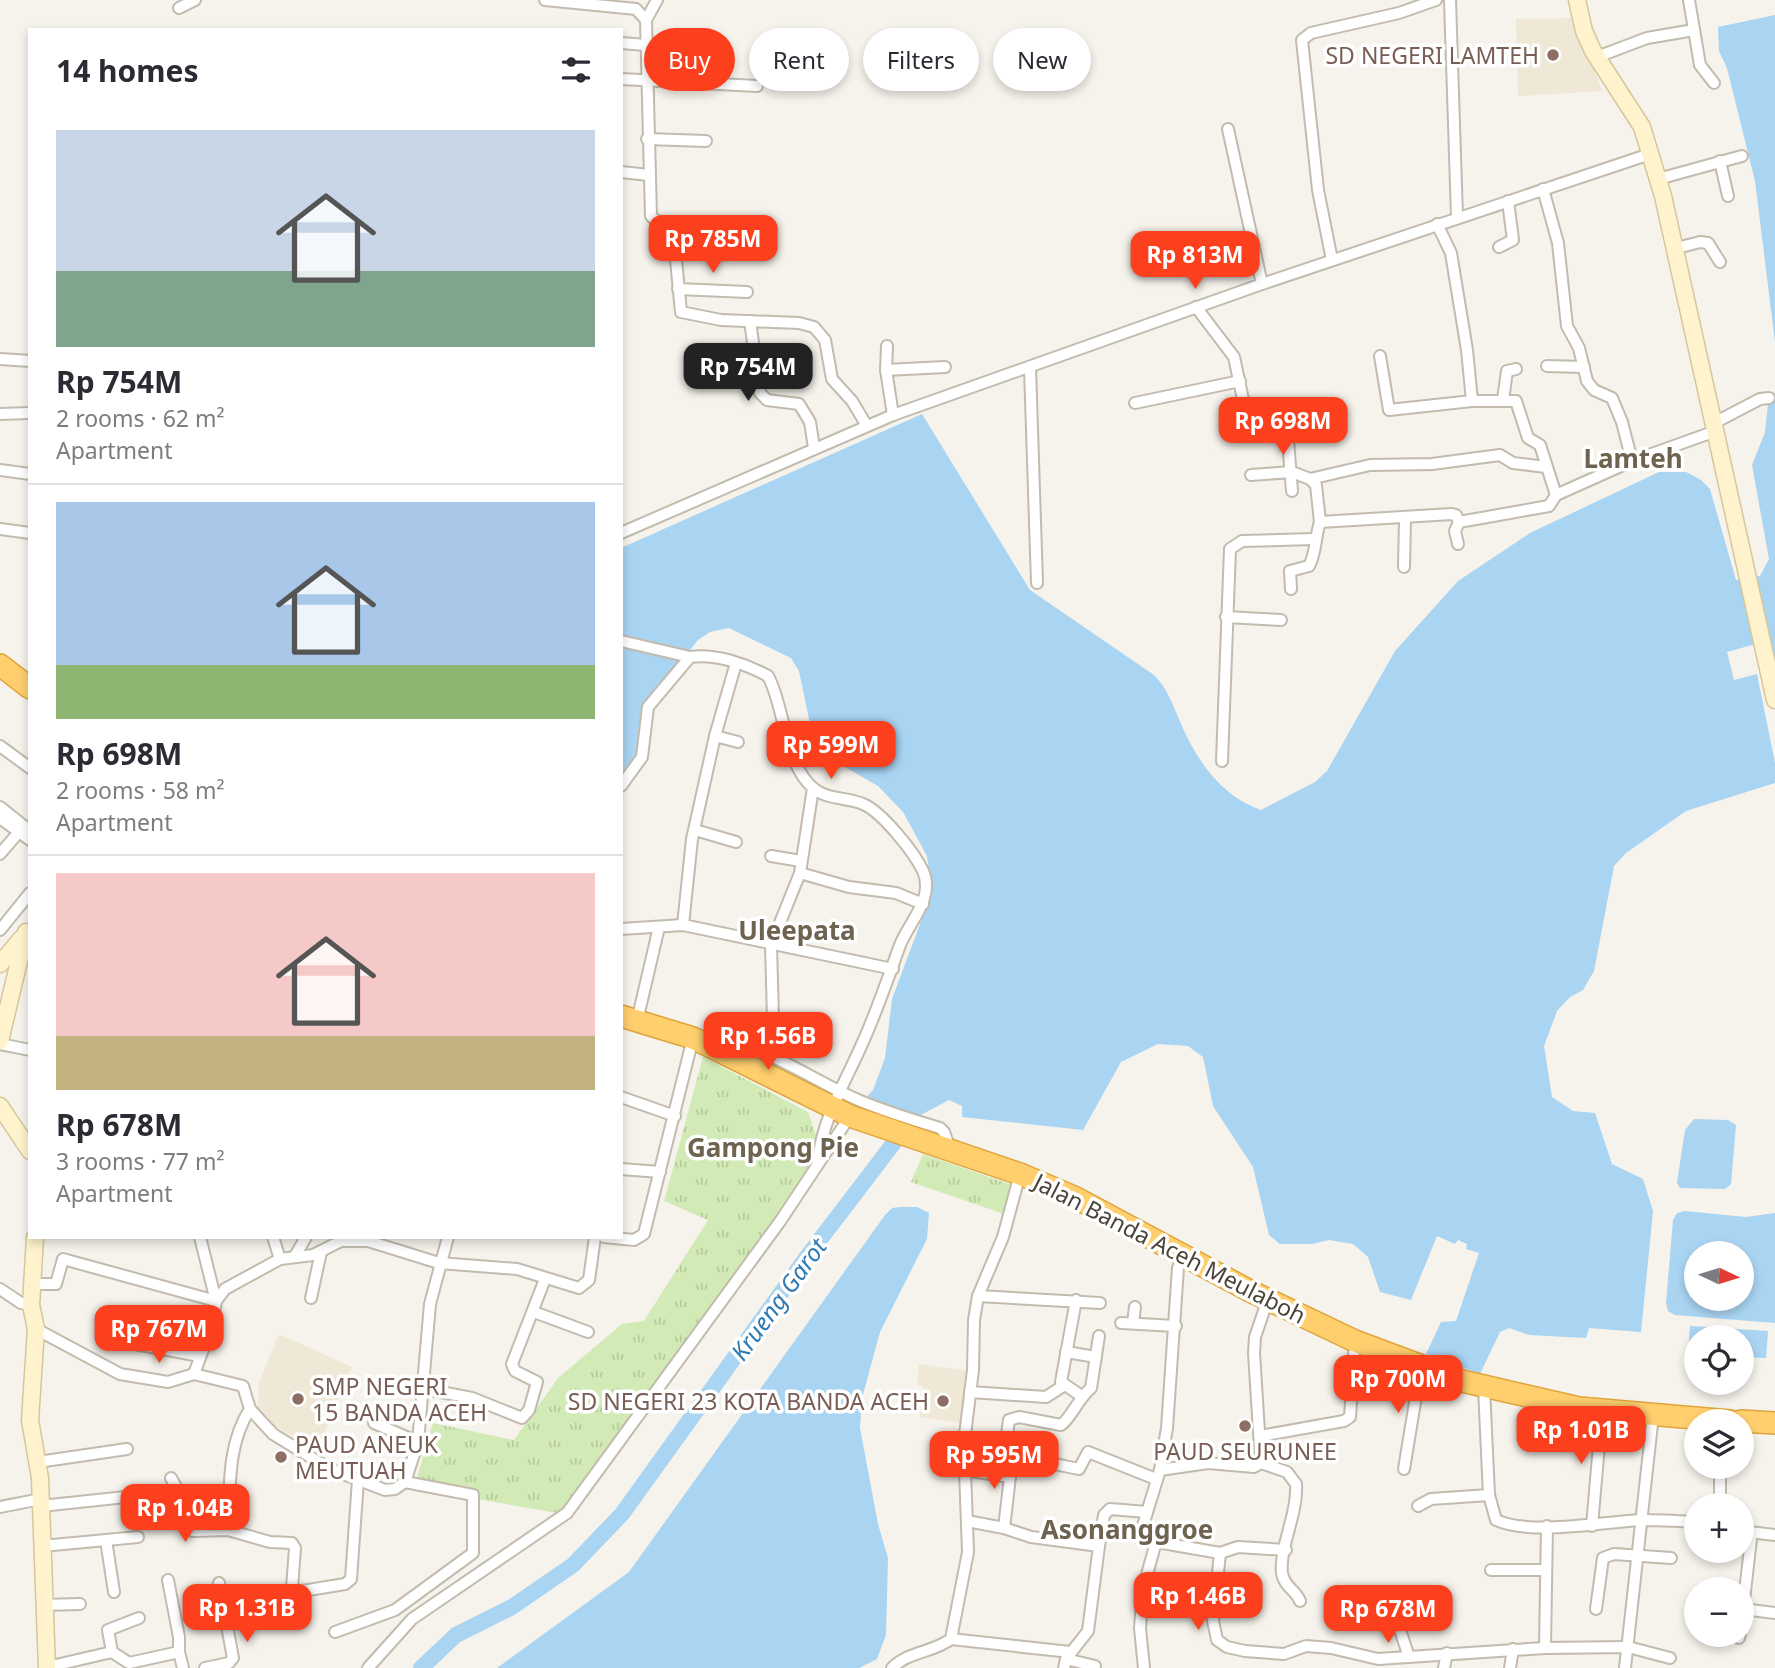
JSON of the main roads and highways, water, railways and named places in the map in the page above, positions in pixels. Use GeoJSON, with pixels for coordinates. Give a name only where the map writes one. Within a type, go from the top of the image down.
{"type":"FeatureCollection","features":[{"type":"Feature","properties":{"kind":"highway"},"geometry":{"type":"LineString","coordinates":[[0,665],[28,686]]}},
{"type":"Feature","properties":{"kind":"highway","name":"Jalan Banda Aceh Meulaboh"},"geometry":{"type":"LineString","coordinates":[[629,1018],[693,1038],[848,1106],[926,1132],[950,1149],[1020,1174],[1355,1341],[1484,1388],[1550,1403],[1684,1418]]}},
{"type":"Feature","properties":{"kind":"highway"},"geometry":{"type":"LineString","coordinates":[[1754,1422],[1775,1423]]}},
{"type":"Feature","properties":{"kind":"water"},"geometry":{"type":"Polygon","coordinates":[[[1775,15],[1775,342],[1755,181],[1727,68],[1719,51],[1718,27],[1775,15]]]}},
{"type":"Feature","properties":{"kind":"water"},"geometry":{"type":"Polygon","coordinates":[[[1775,397],[1775,658],[1770,640],[1727,652],[1734,680],[1757,674],[1775,763],[1775,783],[1686,811],[1626,853],[1614,866],[1594,971],[1583,990],[1570,997],[1557,1011],[1544,1046],[1552,1097],[1573,1111],[1595,1113],[1612,1164],[1643,1179],[1653,1211],[1641,1332],[1589,1328],[1586,1338],[1529,1335],[1509,1328],[1500,1332],[1480,1374],[1426,1354],[1441,1322],[1456,1321],[1479,1253],[1466,1249],[1467,1244],[1458,1240],[1455,1244],[1437,1236],[1411,1300],[1380,1292],[1368,1257],[1353,1244],[1329,1240],[1312,1244],[1280,1244],[1269,1235],[1253,1167],[1213,1106],[1203,1057],[1188,1046],[1158,1044],[1121,1062],[1083,1130],[962,1117],[962,1106],[949,1100],[915,1118],[864,1100],[873,1090],[885,1058],[892,999],[932,892],[927,856],[903,812],[878,786],[845,767],[827,761],[815,748],[799,671],[791,658],[729,628],[710,632],[698,640],[653,695],[639,750],[623,777],[623,547],[922,414],[1030,590],[1154,675],[1167,693],[1188,740],[1213,777],[1235,797],[1261,810],[1315,782],[1327,771],[1395,651],[1458,581],[1530,533],[1659,472],[1686,472],[1701,480],[1710,489],[1736,580],[1760,576],[1769,559],[1752,465],[1765,432],[1768,404],[1775,397]]]}},
{"type":"Feature","properties":{"kind":"water"},"geometry":{"type":"Polygon","coordinates":[[[1694,1119],[1728,1120],[1736,1125],[1731,1184],[1725,1189],[1680,1188],[1677,1183],[1685,1130],[1694,1119]]]}},
{"type":"Feature","properties":{"kind":"water"},"geometry":{"type":"Polygon","coordinates":[[[917,1207],[929,1213],[927,1239],[880,1332],[862,1398],[860,1428],[878,1524],[888,1558],[886,1635],[877,1659],[859,1668],[497,1668],[629,1572],[885,1215],[892,1208],[917,1207]]]}},
{"type":"Feature","properties":{"kind":"water"},"geometry":{"type":"Polygon","coordinates":[[[1685,1211],[1746,1217],[1775,1213],[1775,1323],[1675,1315],[1668,1311],[1666,1303],[1673,1220],[1677,1213],[1685,1211]]]}},
{"type":"Feature","properties":{"kind":"water"},"geometry":{"type":"Polygon","coordinates":[[[1754,1330],[1768,1331],[1766,1358],[1754,1358],[1754,1330]]]}},
{"type":"Feature","properties":{"kind":"waterway","name":"Krueng Garot"},"geometry":{"type":"LineString","coordinates":[[421,1668],[456,1635],[512,1607],[573,1565],[622,1514],[809,1254],[906,1127]]}},
{"type":"Feature","properties":{"kind":"place","name":"SD NEGERI LAMTEH"},"geometry":{"type":"Point","coordinates":[1553,55]}},
{"type":"Feature","properties":{"kind":"place","name":"SMP NEGERI 15 BANDA ACEH"},"geometry":{"type":"Point","coordinates":[298,1399]}},
{"type":"Feature","properties":{"kind":"place","name":"SD NEGERI 23 KOTA BANDA ACEH"},"geometry":{"type":"Point","coordinates":[943,1401]}},
{"type":"Feature","properties":{"kind":"place","name":"PAUD SEURUNEE"},"geometry":{"type":"Point","coordinates":[1245,1426]}},
{"type":"Feature","properties":{"kind":"place","name":"PAUD ANEUK MEUTUAH"},"geometry":{"type":"Point","coordinates":[281,1457]}},
{"type":"Feature","properties":{"kind":"district","name":"Lamteh"},"geometry":{"type":"Point","coordinates":[1633,458]}},
{"type":"Feature","properties":{"kind":"district","name":"Uleepata"},"geometry":{"type":"Point","coordinates":[797,930]}},
{"type":"Feature","properties":{"kind":"district","name":"Gampong Pie"},"geometry":{"type":"Point","coordinates":[773,1147]}},
{"type":"Feature","properties":{"kind":"district","name":"Asonanggroe"},"geometry":{"type":"Point","coordinates":[1127,1529]}}]}
